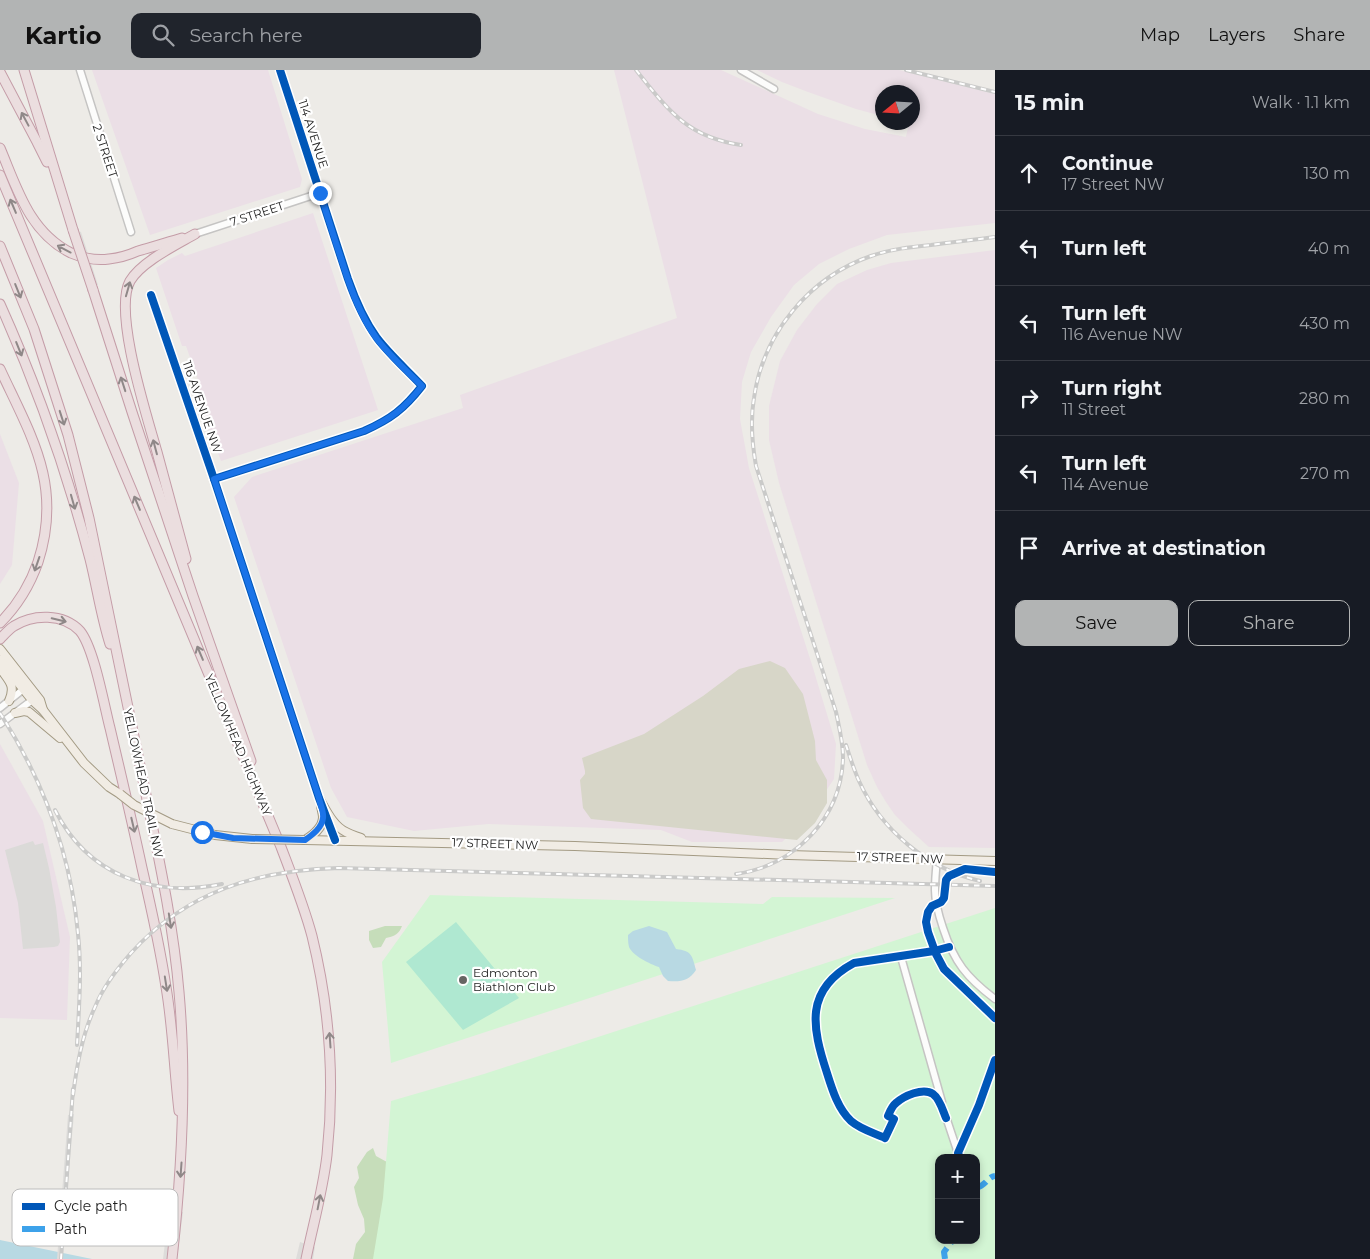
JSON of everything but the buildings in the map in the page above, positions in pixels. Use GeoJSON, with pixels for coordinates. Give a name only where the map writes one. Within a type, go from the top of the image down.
{"type":"FeatureCollection","features":[{"type":"Feature","properties":{"kind":"highway"},"geometry":{"type":"LineString","coordinates":[[24,70],[61,194],[132,412],[273,828]]}},
{"type":"Feature","properties":{"kind":"highway"},"geometry":{"type":"LineString","coordinates":[[0,72],[37,142],[61,194]]}},
{"type":"Feature","properties":{"kind":"highway"},"geometry":{"type":"LineString","coordinates":[[0,148],[22,202],[36,223],[45,235],[57,245],[75,254],[88,258],[109,259],[195,234]]}},
{"type":"Feature","properties":{"kind":"highway","name":"YELLOWHEAD HIGHWAY"},"geometry":{"type":"LineString","coordinates":[[0,175],[273,828],[295,883],[312,936],[323,987],[328,1023],[331,1080],[328,1142],[321,1189],[307,1254]]}},
{"type":"Feature","properties":{"kind":"highway"},"geometry":{"type":"LineString","coordinates":[[193,596],[186,560],[132,360],[126,309],[127,288],[137,272],[195,234]]}},
{"type":"Feature","properties":{"kind":"highway","name":"YELLOWHEAD TRAIL NW"},"geometry":{"type":"LineString","coordinates":[[0,246],[34,330],[68,435],[84,498],[162,873],[179,991],[183,1051],[184,1092],[178,1210]]}},
{"type":"Feature","properties":{"kind":"highway"},"geometry":{"type":"LineString","coordinates":[[0,304],[36,392],[72,496],[90,560],[106,634],[126,697]]}},
{"type":"Feature","properties":{"kind":"highway"},"geometry":{"type":"LineString","coordinates":[[0,369],[40,458],[48,501],[44,538],[32,578],[17,604],[0,623]]}},
{"type":"Feature","properties":{"kind":"highway"},"geometry":{"type":"LineString","coordinates":[[0,640],[12,628],[22,622],[46,617],[66,620],[85,639],[97,675],[122,777],[158,940],[171,1021],[182,1145]]}},
{"type":"Feature","properties":{"kind":"highway","name":"YELLOWHEAD TRAIL NW"},"geometry":{"type":"LineString","coordinates":[[172,1259],[174,1246]]}},
{"type":"Feature","properties":{"kind":"main road"},"geometry":{"type":"LineString","coordinates":[[0,649],[26,687]]}},
{"type":"Feature","properties":{"kind":"main road"},"geometry":{"type":"LineString","coordinates":[[0,660],[26,687]]}},
{"type":"Feature","properties":{"kind":"main road"},"geometry":{"type":"LineString","coordinates":[[0,668],[13,689],[9,701]]}},
{"type":"Feature","properties":{"kind":"main road","name":"17 STREET NW"},"geometry":{"type":"LineString","coordinates":[[26,687],[35,698],[40,700],[43,710],[84,763],[109,787],[134,805],[172,824],[215,835],[252,839],[369,840],[575,846],[995,861]]}},
{"type":"Feature","properties":{"kind":"main road"},"geometry":{"type":"LineString","coordinates":[[15,713],[29,712],[71,746]]}},
{"type":"Feature","properties":{"kind":"main road"},"geometry":{"type":"LineString","coordinates":[[305,840],[320,827],[323,818],[319,798]]}},
{"type":"Feature","properties":{"kind":"main road"},"geometry":{"type":"LineString","coordinates":[[319,798],[339,828],[369,840]]}},
{"type":"Feature","properties":{"kind":"street","name":"2 STREET"},"geometry":{"type":"LineString","coordinates":[[80,70],[131,232]]}},
{"type":"Feature","properties":{"kind":"street","name":"114 AVENUE"},"geometry":{"type":"LineString","coordinates":[[214,479],[364,431],[393,416],[422,386],[377,338],[355,300],[280,70]]}},
{"type":"Feature","properties":{"kind":"street"},"geometry":{"type":"LineString","coordinates":[[741,70],[774,89]]}},
{"type":"Feature","properties":{"kind":"street","name":"7 STREET"},"geometry":{"type":"LineString","coordinates":[[195,234],[320,193]]}},
{"type":"Feature","properties":{"kind":"street","name":"116 AVENUE NW"},"geometry":{"type":"LineString","coordinates":[[152,295],[319,798],[335,840]]}},
{"type":"Feature","properties":{"kind":"street"},"geometry":{"type":"LineString","coordinates":[[0,708],[26,687]]}},
{"type":"Feature","properties":{"kind":"street"},"geometry":{"type":"LineString","coordinates":[[0,724],[35,698]]}},
{"type":"Feature","properties":{"kind":"street"},"geometry":{"type":"LineString","coordinates":[[937,859],[935,891],[949,947],[963,969],[977,985],[995,999]]}},
{"type":"Feature","properties":{"kind":"street"},"geometry":{"type":"LineString","coordinates":[[946,1118],[934,1095],[929,1092],[921,1092],[910,1095],[895,1104],[888,1116],[894,1119],[885,1138],[858,1126],[846,1116],[833,1093],[816,1034],[815,1022],[816,1006],[826,986],[834,976],[854,963],[900,957],[949,947]]}},
{"type":"Feature","properties":{"kind":"street"},"geometry":{"type":"LineString","coordinates":[[900,957],[946,1118],[958,1153]]}},
{"type":"Feature","properties":{"kind":"shaded area"},"geometry":{"type":"Polygon","coordinates":[[[92,70],[268,70],[302,179],[300,187],[150,235],[92,70]]]}},
{"type":"Feature","properties":{"kind":"shaded area"},"geometry":{"type":"Polygon","coordinates":[[[614,70],[721,70],[818,114],[865,129],[906,137],[908,130],[920,130],[920,85],[875,85],[875,114],[808,92],[757,70],[899,70],[995,94],[995,223],[887,235],[849,249],[819,264],[794,285],[771,317],[751,352],[742,382],[740,419],[749,468],[836,744],[834,779],[806,820],[782,842],[692,842],[661,830],[488,824],[414,831],[347,817],[331,788],[234,497],[252,477],[463,408],[460,395],[677,318],[614,70]]]}},
{"type":"Feature","properties":{"kind":"shaded area"},"geometry":{"type":"Polygon","coordinates":[[[313,213],[378,410],[221,461],[192,383],[198,380],[186,346],[182,346],[156,268],[182,253],[185,256],[313,213]]]}},
{"type":"Feature","properties":{"kind":"shaded area"},"geometry":{"type":"Polygon","coordinates":[[[995,250],[995,848],[929,847],[895,815],[877,787],[867,765],[779,483],[769,440],[769,406],[780,361],[797,330],[817,304],[837,284],[867,270],[891,263],[995,250]]]}},
{"type":"Feature","properties":{"kind":"shaded area"},"geometry":{"type":"Polygon","coordinates":[[[0,434],[19,483],[12,565],[0,584],[0,434]]]}},
{"type":"Feature","properties":{"kind":"shaded area"},"geometry":{"type":"Polygon","coordinates":[[[770,661],[785,668],[803,694],[815,741],[816,760],[827,780],[827,803],[815,823],[797,840],[591,819],[583,808],[580,780],[585,771],[582,758],[644,734],[703,696],[739,669],[770,661]]]}},
{"type":"Feature","properties":{"kind":"shaded area"},"geometry":{"type":"Polygon","coordinates":[[[0,744],[43,821],[70,937],[67,1020],[0,1018],[0,744]]]}},
{"type":"Feature","properties":{"kind":"shaded area"},"geometry":{"type":"Polygon","coordinates":[[[33,841],[35,845],[43,843],[56,907],[60,942],[58,946],[54,947],[23,949],[18,903],[5,850],[33,841]]]}},
{"type":"Feature","properties":{"kind":"green space"},"geometry":{"type":"Polygon","coordinates":[[[430,895],[763,904],[772,897],[895,898],[391,1063],[382,962],[430,895]]]}},
{"type":"Feature","properties":{"kind":"green space"},"geometry":{"type":"Polygon","coordinates":[[[995,908],[995,1259],[373,1259],[383,1198],[391,1101],[484,1074],[995,908]]]}},
{"type":"Feature","properties":{"kind":"green space","name":"Edmonton Biathlon Club"},"geometry":{"type":"Polygon","coordinates":[[[456,922],[519,998],[463,1030],[406,962],[456,922]]]}},
{"type":"Feature","properties":{"kind":"green space"},"geometry":{"type":"Polygon","coordinates":[[[385,926],[402,926],[396,934],[386,938],[381,947],[373,948],[369,940],[369,931],[385,926]]]}},
{"type":"Feature","properties":{"kind":"green space"},"geometry":{"type":"Polygon","coordinates":[[[373,1148],[376,1156],[396,1167],[374,1259],[353,1259],[356,1244],[365,1232],[364,1219],[358,1205],[354,1187],[359,1178],[357,1167],[367,1152],[373,1148]]]}},
{"type":"Feature","properties":{"kind":"water"},"geometry":{"type":"Polygon","coordinates":[[[649,926],[667,932],[676,949],[691,955],[696,970],[687,979],[668,981],[663,976],[659,967],[642,959],[631,950],[628,935],[633,931],[649,926]]]}},
{"type":"Feature","properties":{"kind":"water"},"geometry":{"type":"Polygon","coordinates":[[[0,1240],[12,1242],[12,1246],[29,1246],[92,1259],[0,1259],[0,1240]]]}},
{"type":"Feature","properties":{"kind":"pier"},"geometry":{"type":"Polygon","coordinates":[[[67,228],[81,232],[98,285],[85,282],[67,228]]]}},
{"type":"Feature","properties":{"kind":"pier"},"geometry":{"type":"Polygon","coordinates":[[[74,1114],[67,1189],[62,1189],[68,1115],[74,1114]]]}},
{"type":"Feature","properties":{"kind":"pier"},"geometry":{"type":"Polygon","coordinates":[[[178,1211],[183,1212],[177,1259],[163,1259],[165,1246],[178,1246],[178,1211]]]}},
{"type":"Feature","properties":{"kind":"pier"},"geometry":{"type":"Polygon","coordinates":[[[300,1242],[315,1247],[313,1259],[296,1259],[300,1242]]]}},
{"type":"Feature","properties":{"kind":"pier"},"geometry":{"type":"Polygon","coordinates":[[[58,1246],[62,1246],[61,1259],[57,1259],[58,1246]]]}},
{"type":"Feature","properties":{"kind":"railway"},"geometry":{"type":"LineString","coordinates":[[636,70],[680,120],[706,136],[741,145]]}},
{"type":"Feature","properties":{"kind":"railway"},"geometry":{"type":"LineString","coordinates":[[906,70],[995,92]]}},
{"type":"Feature","properties":{"kind":"railway"},"geometry":{"type":"LineString","coordinates":[[736,874],[757,869],[777,861],[796,849],[811,835],[824,818],[834,799],[841,779],[843,757],[842,740],[836,712],[756,466],[753,449],[752,415],[759,374],[768,351],[779,330],[793,310],[828,278],[849,265],[871,256],[894,250],[995,237]]}},
{"type":"Feature","properties":{"kind":"railway"},"geometry":{"type":"LineString","coordinates":[[0,713],[15,738],[42,792],[62,847],[69,876],[80,962],[77,1045]]}},
{"type":"Feature","properties":{"kind":"railway"},"geometry":{"type":"LineString","coordinates":[[846,745],[857,777],[868,799],[893,831],[908,845],[942,867],[980,881]]}},
{"type":"Feature","properties":{"kind":"railway"},"geometry":{"type":"LineString","coordinates":[[55,810],[69,833],[85,851],[104,866],[125,877],[171,888],[196,888],[222,884]]}},
{"type":"Feature","properties":{"kind":"railway"},"geometry":{"type":"LineString","coordinates":[[73,1095],[81,1050],[90,1018],[106,985],[126,959],[153,932],[176,914],[200,899],[252,879],[280,873],[339,868],[995,886]]}},
{"type":"Feature","properties":{"kind":"railway"},"geometry":{"type":"LineString","coordinates":[[66,1189],[73,1089]]}},
{"type":"Feature","properties":{"kind":"railway"},"geometry":{"type":"LineString","coordinates":[[61,1259],[62,1246]]}},
{"type":"Feature","properties":{"kind":"marked path"},"geometry":{"type":"LineString","coordinates":[[980,1186],[995,1176]]}},
{"type":"Feature","properties":{"kind":"marked path"},"geometry":{"type":"LineString","coordinates":[[945,1259],[944,1252],[950,1244]]}},
{"type":"Feature","properties":{"kind":"cycle path"},"geometry":{"type":"LineString","coordinates":[[214,479],[364,431],[396,413],[422,386],[377,338],[357,302],[280,70]]}},
{"type":"Feature","properties":{"kind":"cycle path"},"geometry":{"type":"LineString","coordinates":[[151,295],[319,798],[335,840]]}},
{"type":"Feature","properties":{"kind":"cycle path"},"geometry":{"type":"LineString","coordinates":[[995,872],[965,869],[949,876],[946,880],[944,898],[941,902],[932,906],[928,912],[926,922],[936,954],[944,969],[995,1018]]}},
{"type":"Feature","properties":{"kind":"cycle path"},"geometry":{"type":"LineString","coordinates":[[946,1118],[938,1099],[933,1094],[924,1091],[909,1095],[899,1100],[893,1106],[888,1116],[894,1119],[885,1138],[863,1129],[851,1121],[842,1111],[833,1092],[818,1040],[816,1011],[827,985],[838,974],[854,963],[949,947]]}},
{"type":"Feature","properties":{"kind":"cycle path"},"geometry":{"type":"LineString","coordinates":[[958,1154],[995,1060]]}},
{"type":"Feature","properties":{"kind":"place","name":"Edmonton Biathlon Club"},"geometry":{"type":"Point","coordinates":[463,980]}},
{"type":"Feature","properties":{"kind":"route"},"geometry":{"type":"LineString","coordinates":[[202,832],[233,838],[305,840],[320,827],[323,818],[319,798],[214,479],[364,431],[393,416],[422,386],[377,338],[355,300],[320,193]]}}]}
